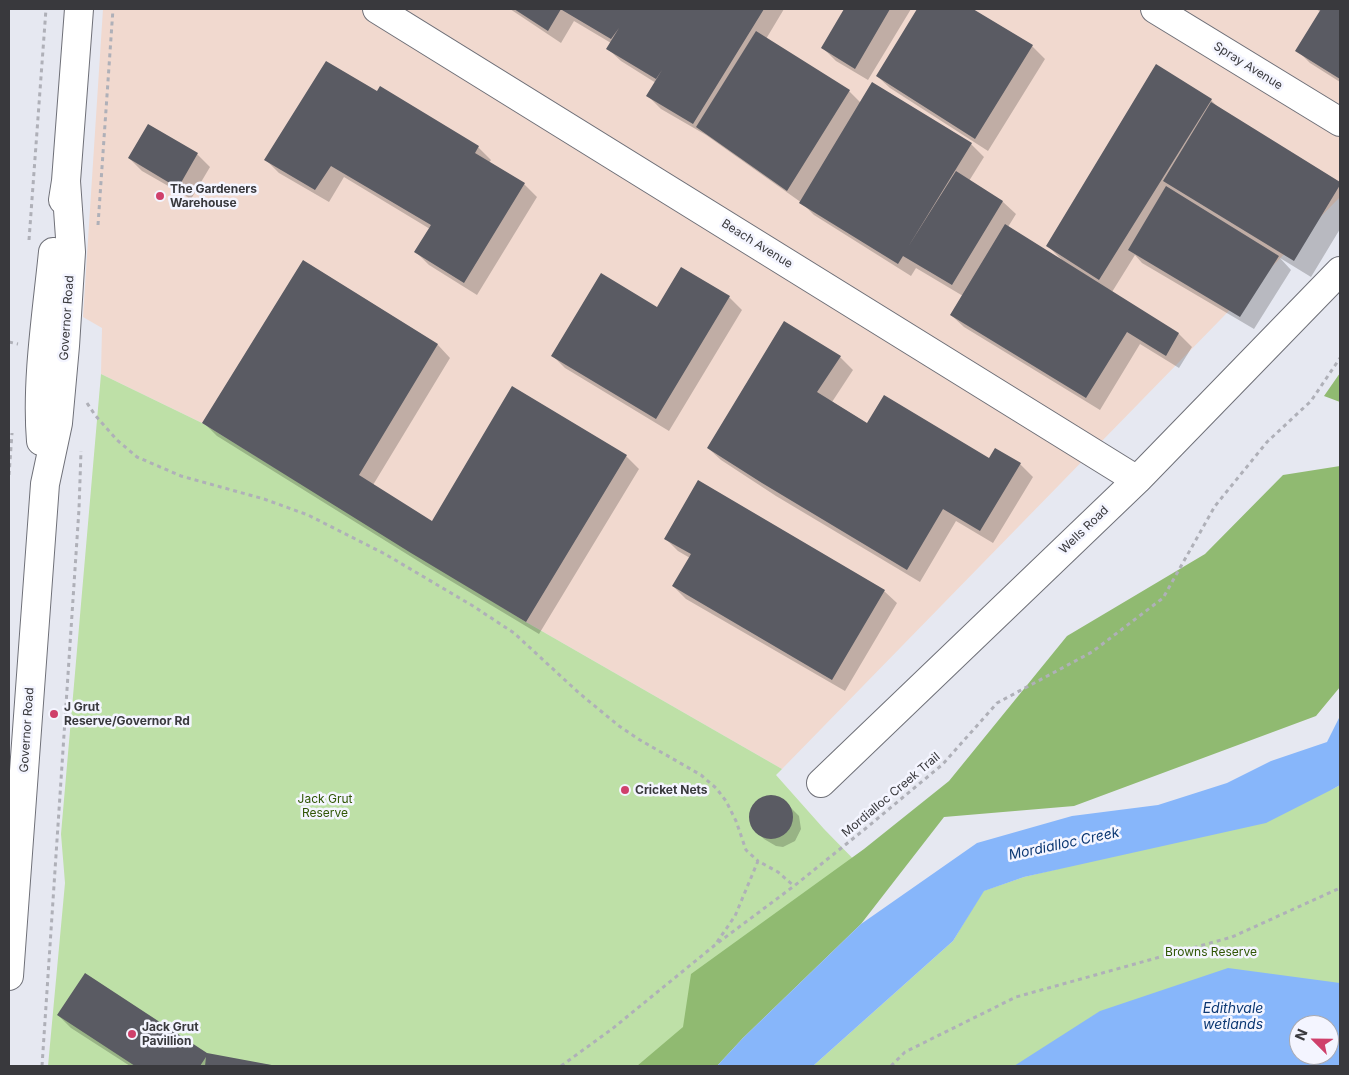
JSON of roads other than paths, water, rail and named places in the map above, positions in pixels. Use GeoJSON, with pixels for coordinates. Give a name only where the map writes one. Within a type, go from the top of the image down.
{"type":"FeatureCollection","features":[{"type":"Feature","properties":{"kind":"street","name":"Governor Road"},"geometry":{"type":"LineString","coordinates":[[9,976],[11,908],[45,484],[58,423],[65,346],[71,252],[66,181],[79,9]]}},
{"type":"Feature","properties":{"kind":"street","name":"Beach Avenue"},"geometry":{"type":"LineString","coordinates":[[377,9],[1136,480]]}},
{"type":"Feature","properties":{"kind":"street","name":"Spray Avenue"},"geometry":{"type":"LineString","coordinates":[[1155,9],[1340,122]]}},
{"type":"Feature","properties":{"kind":"street","name":"Wells Road"},"geometry":{"type":"LineString","coordinates":[[821,783],[1136,480],[1340,272]]}},
{"type":"Feature","properties":{"kind":"water","name":"Mordialloc Creek"},"geometry":{"type":"Polygon","coordinates":[[[1340,716],[1340,785],[1333,789],[1266,823],[1024,877],[984,891],[953,941],[813,1066],[717,1066],[743,1038],[861,924],[977,843],[1072,816],[1158,805],[1227,783],[1271,761],[1327,742],[1340,716]]]}},
{"type":"Feature","properties":{"kind":"water","name":"Edithvale wetlands"},"geometry":{"type":"Polygon","coordinates":[[[1228,968],[1340,983],[1340,1066],[1014,1066],[1100,1011],[1228,968]]]}},
{"type":"Feature","properties":{"kind":"place","name":"The Gardeners Warehouse"},"geometry":{"type":"Point","coordinates":[160,196]}},
{"type":"Feature","properties":{"kind":"place","name":"J Grut Reserve/Governor Rd"},"geometry":{"type":"Point","coordinates":[54,714]}},
{"type":"Feature","properties":{"kind":"place","name":"Cricket Nets"},"geometry":{"type":"Point","coordinates":[625,790]}},
{"type":"Feature","properties":{"kind":"place","name":"Jack Grut Pavillion"},"geometry":{"type":"Point","coordinates":[132,1034]}},
{"type":"Feature","properties":{"kind":"park label","name":"Jack Grut Reserve"},"geometry":{"type":"Point","coordinates":[325,806]}},
{"type":"Feature","properties":{"kind":"park label","name":"Browns Reserve"},"geometry":{"type":"Point","coordinates":[1211,952]}}]}
